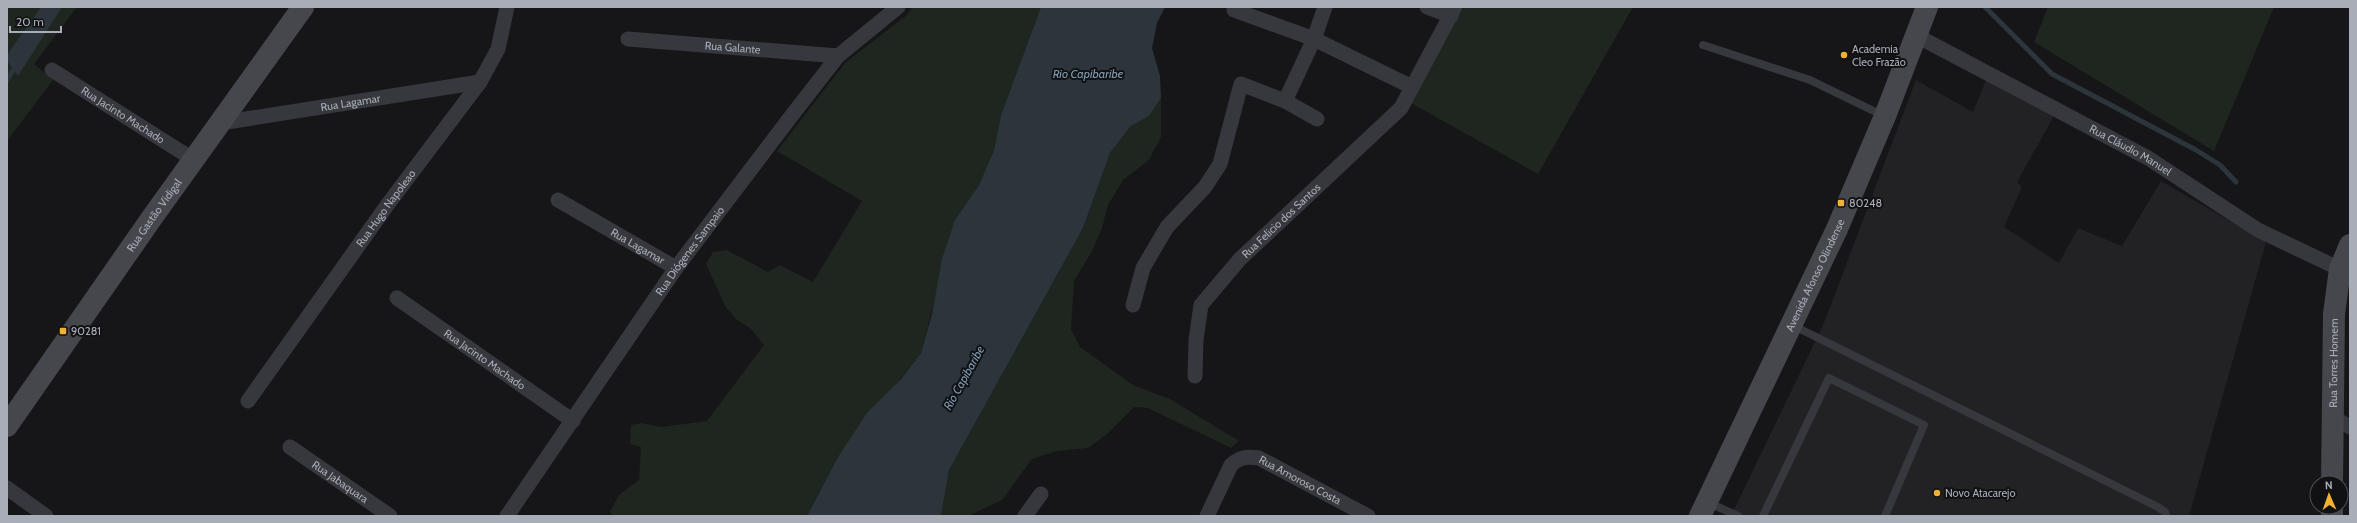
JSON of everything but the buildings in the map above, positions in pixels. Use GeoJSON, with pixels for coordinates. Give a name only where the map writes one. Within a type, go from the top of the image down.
{"type":"FeatureCollection","features":[{"type":"Feature","properties":{"kind":"street","name":"Rua Gastão Vidigal"},"geometry":{"type":"LineString","coordinates":[[7,426],[303,7]]}},
{"type":"Feature","properties":{"kind":"street","name":"Rua Hugo Napoleao"},"geometry":{"type":"LineString","coordinates":[[248,401],[383,210],[480,82],[498,49],[507,7]]}},
{"type":"Feature","properties":{"kind":"street","name":"Rua Diógenes Sampaio"},"geometry":{"type":"LineString","coordinates":[[507,516],[676,268],[838,56],[898,7]]}},
{"type":"Feature","properties":{"kind":"street"},"geometry":{"type":"LineString","coordinates":[[1285,101],[1314,39],[1325,7]]}},
{"type":"Feature","properties":{"kind":"street","name":"Rua Felicio dos Santos"},"geometry":{"type":"LineString","coordinates":[[1195,376],[1196,340],[1201,305],[1245,253],[1401,108],[1453,12],[1427,7]]}},
{"type":"Feature","properties":{"kind":"street","name":"Avenida Afonso Olindense"},"geometry":{"type":"LineString","coordinates":[[1703,509],[1836,230],[1885,116],[1927,7]]}},
{"type":"Feature","properties":{"kind":"street"},"geometry":{"type":"LineString","coordinates":[[1234,10],[1314,39],[1412,87]]}},
{"type":"Feature","properties":{"kind":"street","name":"Rua Cláudio Manuel"},"geometry":{"type":"LineString","coordinates":[[1917,36],[2148,158],[2258,230],[2340,269]]}},
{"type":"Feature","properties":{"kind":"street","name":"Rua Galante"},"geometry":{"type":"LineString","coordinates":[[628,39],[838,56]]}},
{"type":"Feature","properties":{"kind":"street","name":"Rua Jacinto Machado"},"geometry":{"type":"LineString","coordinates":[[52,70],[194,160]]}},
{"type":"Feature","properties":{"kind":"street","name":"Rua Lagamar"},"geometry":{"type":"LineString","coordinates":[[221,123],[480,82]]}},
{"type":"Feature","properties":{"kind":"street"},"geometry":{"type":"LineString","coordinates":[[1133,305],[1143,268],[1163,234],[1205,188],[1220,164],[1241,84],[1285,101],[1317,119]]}},
{"type":"Feature","properties":{"kind":"street","name":"Rua Lagamar"},"geometry":{"type":"LineString","coordinates":[[558,200],[676,268]]}},
{"type":"Feature","properties":{"kind":"street","name":"Rua Torres Homem"},"geometry":{"type":"LineString","coordinates":[[2333,475],[2342,422],[2334,314],[2340,269],[2350,245]]}},
{"type":"Feature","properties":{"kind":"street","name":"Rua Jacinto Machado"},"geometry":{"type":"LineString","coordinates":[[397,298],[573,421]]}},
{"type":"Feature","properties":{"kind":"street","name":"Rua Jabaquara"},"geometry":{"type":"LineString","coordinates":[[290,447],[390,516]]}},
{"type":"Feature","properties":{"kind":"street","name":"Rua Amoroso Costa"},"geometry":{"type":"LineString","coordinates":[[1207,516],[1231,465],[1243,457],[1259,458],[1368,516]]}},
{"type":"Feature","properties":{"kind":"street"},"geometry":{"type":"LineString","coordinates":[[7,488],[46,516]]}},
{"type":"Feature","properties":{"kind":"street"},"geometry":{"type":"LineString","coordinates":[[1024,516],[1040,494]]}},
{"type":"Feature","properties":{"kind":"lane"},"geometry":{"type":"LineString","coordinates":[[1703,45],[1810,80],[1885,116]]}},
{"type":"Feature","properties":{"kind":"lane"},"geometry":{"type":"LineString","coordinates":[[1791,324],[2158,507],[2165,512],[2166,516]]}},
{"type":"Feature","properties":{"kind":"lane"},"geometry":{"type":"LineString","coordinates":[[1763,516],[1829,378],[1924,425],[1885,516]]}},
{"type":"Feature","properties":{"kind":"lane"},"geometry":{"type":"LineString","coordinates":[[1703,509],[1738,516]]}},
{"type":"Feature","properties":{"kind":"shaded area"},"geometry":{"type":"Polygon","coordinates":[[[7,7],[77,7],[34,64],[53,80],[7,141],[7,7]]]}},
{"type":"Feature","properties":{"kind":"shaded area"},"geometry":{"type":"Polygon","coordinates":[[[913,7],[1041,7],[1001,115],[994,150],[979,185],[955,220],[921,353],[838,457],[807,516],[613,516],[610,512],[619,495],[639,480],[641,447],[630,444],[631,425],[642,423],[661,427],[707,421],[764,345],[751,329],[736,319],[725,306],[706,264],[713,252],[727,250],[768,272],[780,265],[813,282],[862,201],[777,151],[845,63],[907,15],[913,7]]]}},
{"type":"Feature","properties":{"kind":"shaded area"},"geometry":{"type":"Polygon","coordinates":[[[1464,7],[1633,7],[1538,174],[1409,102],[1464,7]]]}},
{"type":"Feature","properties":{"kind":"shaded area"},"geometry":{"type":"Polygon","coordinates":[[[2048,7],[2274,7],[2214,151],[2034,42],[2048,7]]]}},
{"type":"Feature","properties":{"kind":"shaded area"},"geometry":{"type":"Polygon","coordinates":[[[1916,80],[1973,112],[1986,80],[2055,114],[2017,182],[2022,187],[2004,227],[2059,263],[2078,228],[2122,246],[2161,181],[2266,242],[2189,516],[1731,516],[1824,323],[1916,80]]]}},
{"type":"Feature","properties":{"kind":"shaded area"},"geometry":{"type":"Polygon","coordinates":[[[1161,98],[1161,137],[1149,160],[1123,180],[1108,205],[1102,228],[1091,253],[1074,281],[1071,329],[1080,347],[1133,385],[1170,399],[1239,441],[1231,448],[1148,408],[1134,407],[1107,434],[1088,448],[1057,451],[1032,459],[1002,500],[968,516],[941,516],[949,470],[1083,228],[1110,153],[1131,126],[1149,116],[1161,98]]]}},
{"type":"Feature","properties":{"kind":"water"},"geometry":{"type":"Polygon","coordinates":[[[41,7],[62,7],[18,76],[7,61],[7,55],[41,7]]]}},
{"type":"Feature","properties":{"kind":"water","name":"Rio Capibaribe"},"geometry":{"type":"Polygon","coordinates":[[[1041,7],[1165,7],[1157,23],[1152,48],[1160,76],[1161,98],[1149,116],[1131,126],[1110,153],[1083,228],[949,470],[941,516],[807,516],[838,457],[867,413],[901,379],[921,353],[932,314],[942,259],[955,220],[979,185],[994,150],[1001,115],[1041,7]]]}},
{"type":"Feature","properties":{"kind":"waterway"},"geometry":{"type":"LineString","coordinates":[[1985,7],[2052,74],[2196,150],[2220,165],[2236,182]]}},
{"type":"Feature","properties":{"kind":"waterway"},"geometry":{"type":"LineString","coordinates":[[7,80],[16,65]]}},
{"type":"Feature","properties":{"kind":"place","name":"Academia Cleo Frazão"},"geometry":{"type":"Point","coordinates":[1844,55]}},
{"type":"Feature","properties":{"kind":"place","name":"80248"},"geometry":{"type":"Point","coordinates":[1841,203]}},
{"type":"Feature","properties":{"kind":"place","name":"90281"},"geometry":{"type":"Point","coordinates":[63,331]}},
{"type":"Feature","properties":{"kind":"place","name":"Novo Atacarejo"},"geometry":{"type":"Point","coordinates":[1937,493]}}]}
